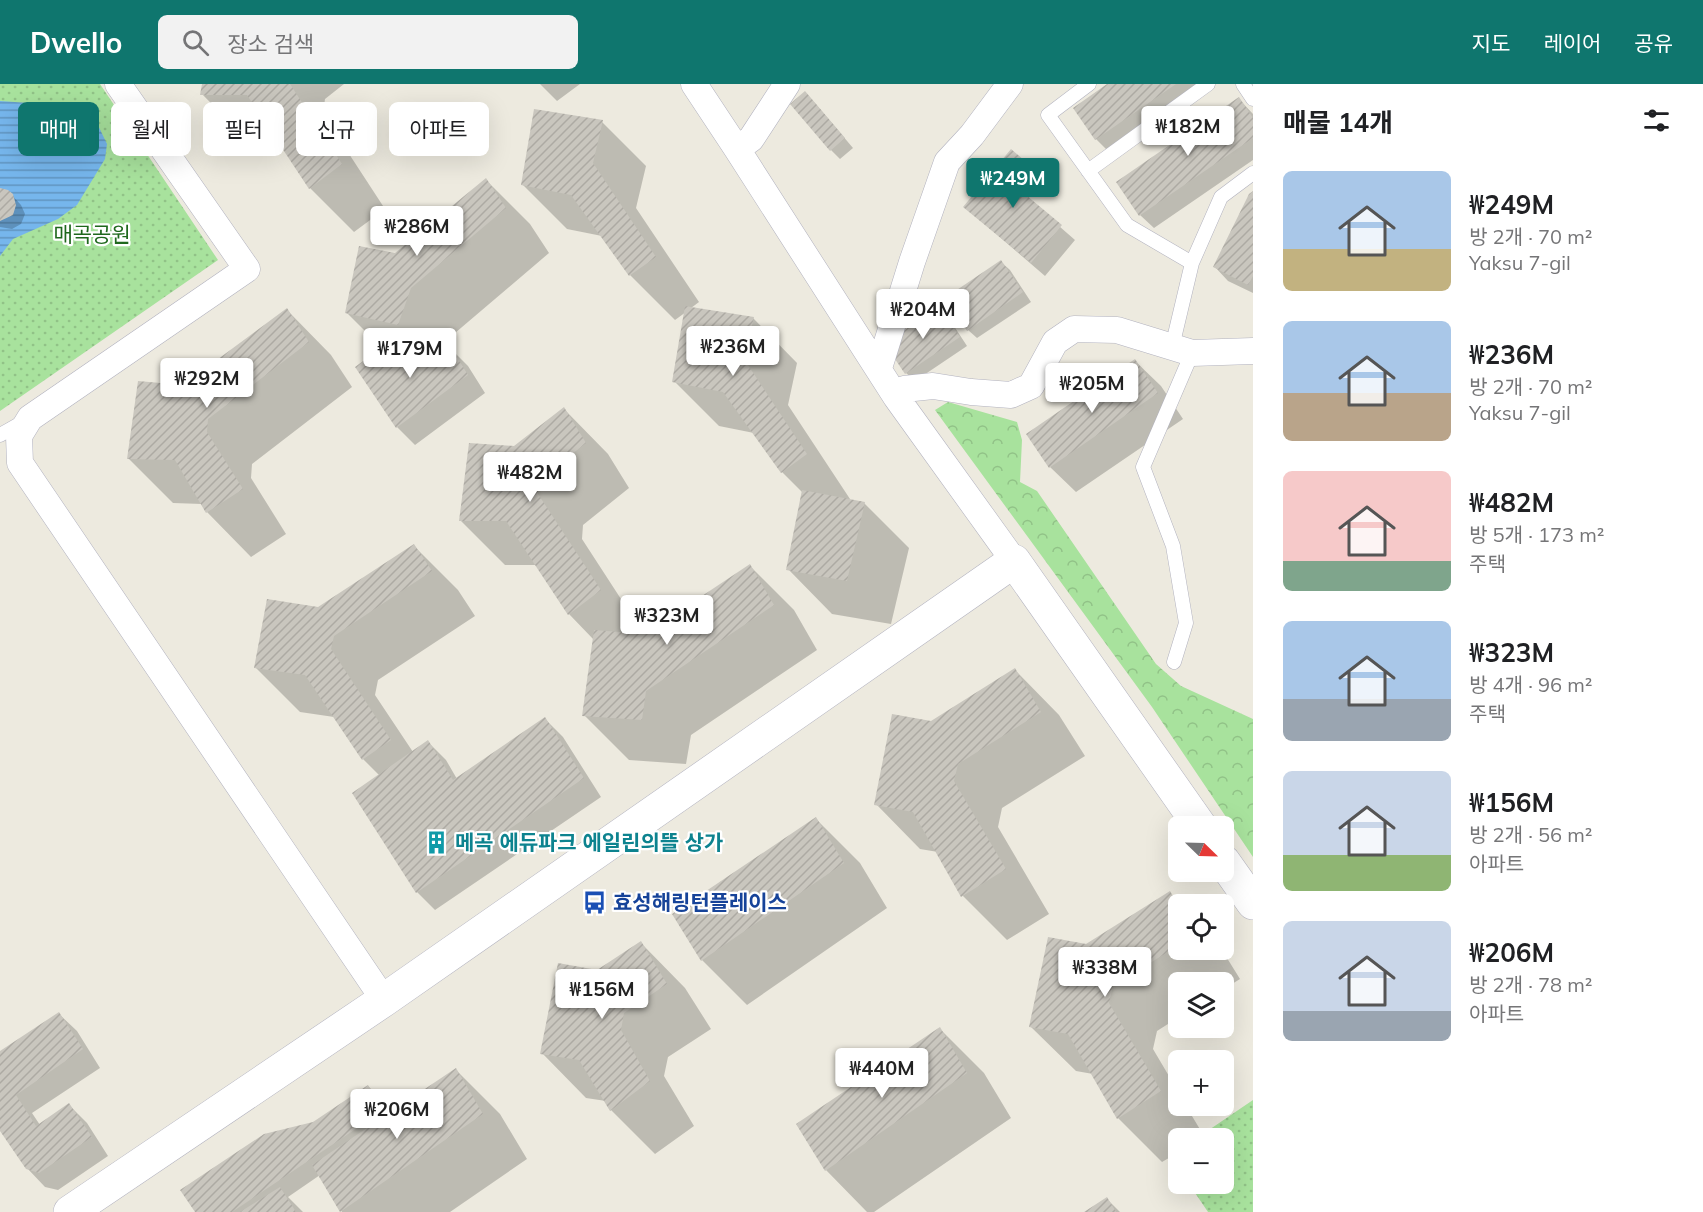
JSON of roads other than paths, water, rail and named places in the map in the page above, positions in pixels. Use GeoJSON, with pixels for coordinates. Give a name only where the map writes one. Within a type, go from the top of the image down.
{"type":"FeatureCollection","features":[{"type":"Feature","properties":{"kind":"street"},"geometry":{"type":"LineString","coordinates":[[118,84],[248,269],[30,418],[19,436],[20,464],[384,1000]]}},
{"type":"Feature","properties":{"kind":"street"},"geometry":{"type":"LineString","coordinates":[[694,84],[896,397],[1193,816]]}},
{"type":"Feature","properties":{"kind":"street"},"geometry":{"type":"LineString","coordinates":[[737,148],[751,139],[787,84]]}},
{"type":"Feature","properties":{"kind":"street"},"geometry":{"type":"LineString","coordinates":[[879,368],[912,262],[947,162],[972,135],[1010,84]]}},
{"type":"Feature","properties":{"kind":"street"},"geometry":{"type":"LineString","coordinates":[[896,397],[904,389],[933,386],[972,392],[1011,394],[1031,386],[1055,342],[1074,329],[1117,330],[1182,350],[1253,351]]}},
{"type":"Feature","properties":{"kind":"street"},"geometry":{"type":"LineString","coordinates":[[70,1212],[384,1000],[1014,561]]}},
{"type":"Feature","properties":{"kind":"street"},"geometry":{"type":"LineString","coordinates":[[1234,876],[1253,903]]}},
{"type":"Feature","properties":{"kind":"lane"},"geometry":{"type":"LineString","coordinates":[[1089,84],[1048,116],[1127,225],[1192,263]]}},
{"type":"Feature","properties":{"kind":"lane"},"geometry":{"type":"LineString","coordinates":[[1088,171],[1208,84]]}},
{"type":"Feature","properties":{"kind":"lane"},"geometry":{"type":"LineString","coordinates":[[1243,84],[1253,99]]}},
{"type":"Feature","properties":{"kind":"lane"},"geometry":{"type":"LineString","coordinates":[[1174,662],[1186,623],[1173,546],[1143,467],[1182,350],[1192,263],[1221,197],[1253,173]]}},
{"type":"Feature","properties":{"kind":"lane"},"geometry":{"type":"LineString","coordinates":[[0,435],[30,418]]}},
{"type":"Feature","properties":{"kind":"water"},"geometry":{"type":"Polygon","coordinates":[[[0,101],[18,102],[18,156],[99,156],[99,127],[107,144],[105,159],[77,205],[58,219],[13,239],[0,256],[0,101]]]}},
{"type":"Feature","properties":{"kind":"place","name":"메곡 에듀파크 에일린의뜰 상가"},"geometry":{"type":"Point","coordinates":[437,843]}},
{"type":"Feature","properties":{"kind":"place","name":"효성해링턴플레이스"},"geometry":{"type":"Point","coordinates":[595,903]}},
{"type":"Feature","properties":{"kind":"park label","name":"매곡공원"},"geometry":{"type":"Point","coordinates":[92,235]}}]}
